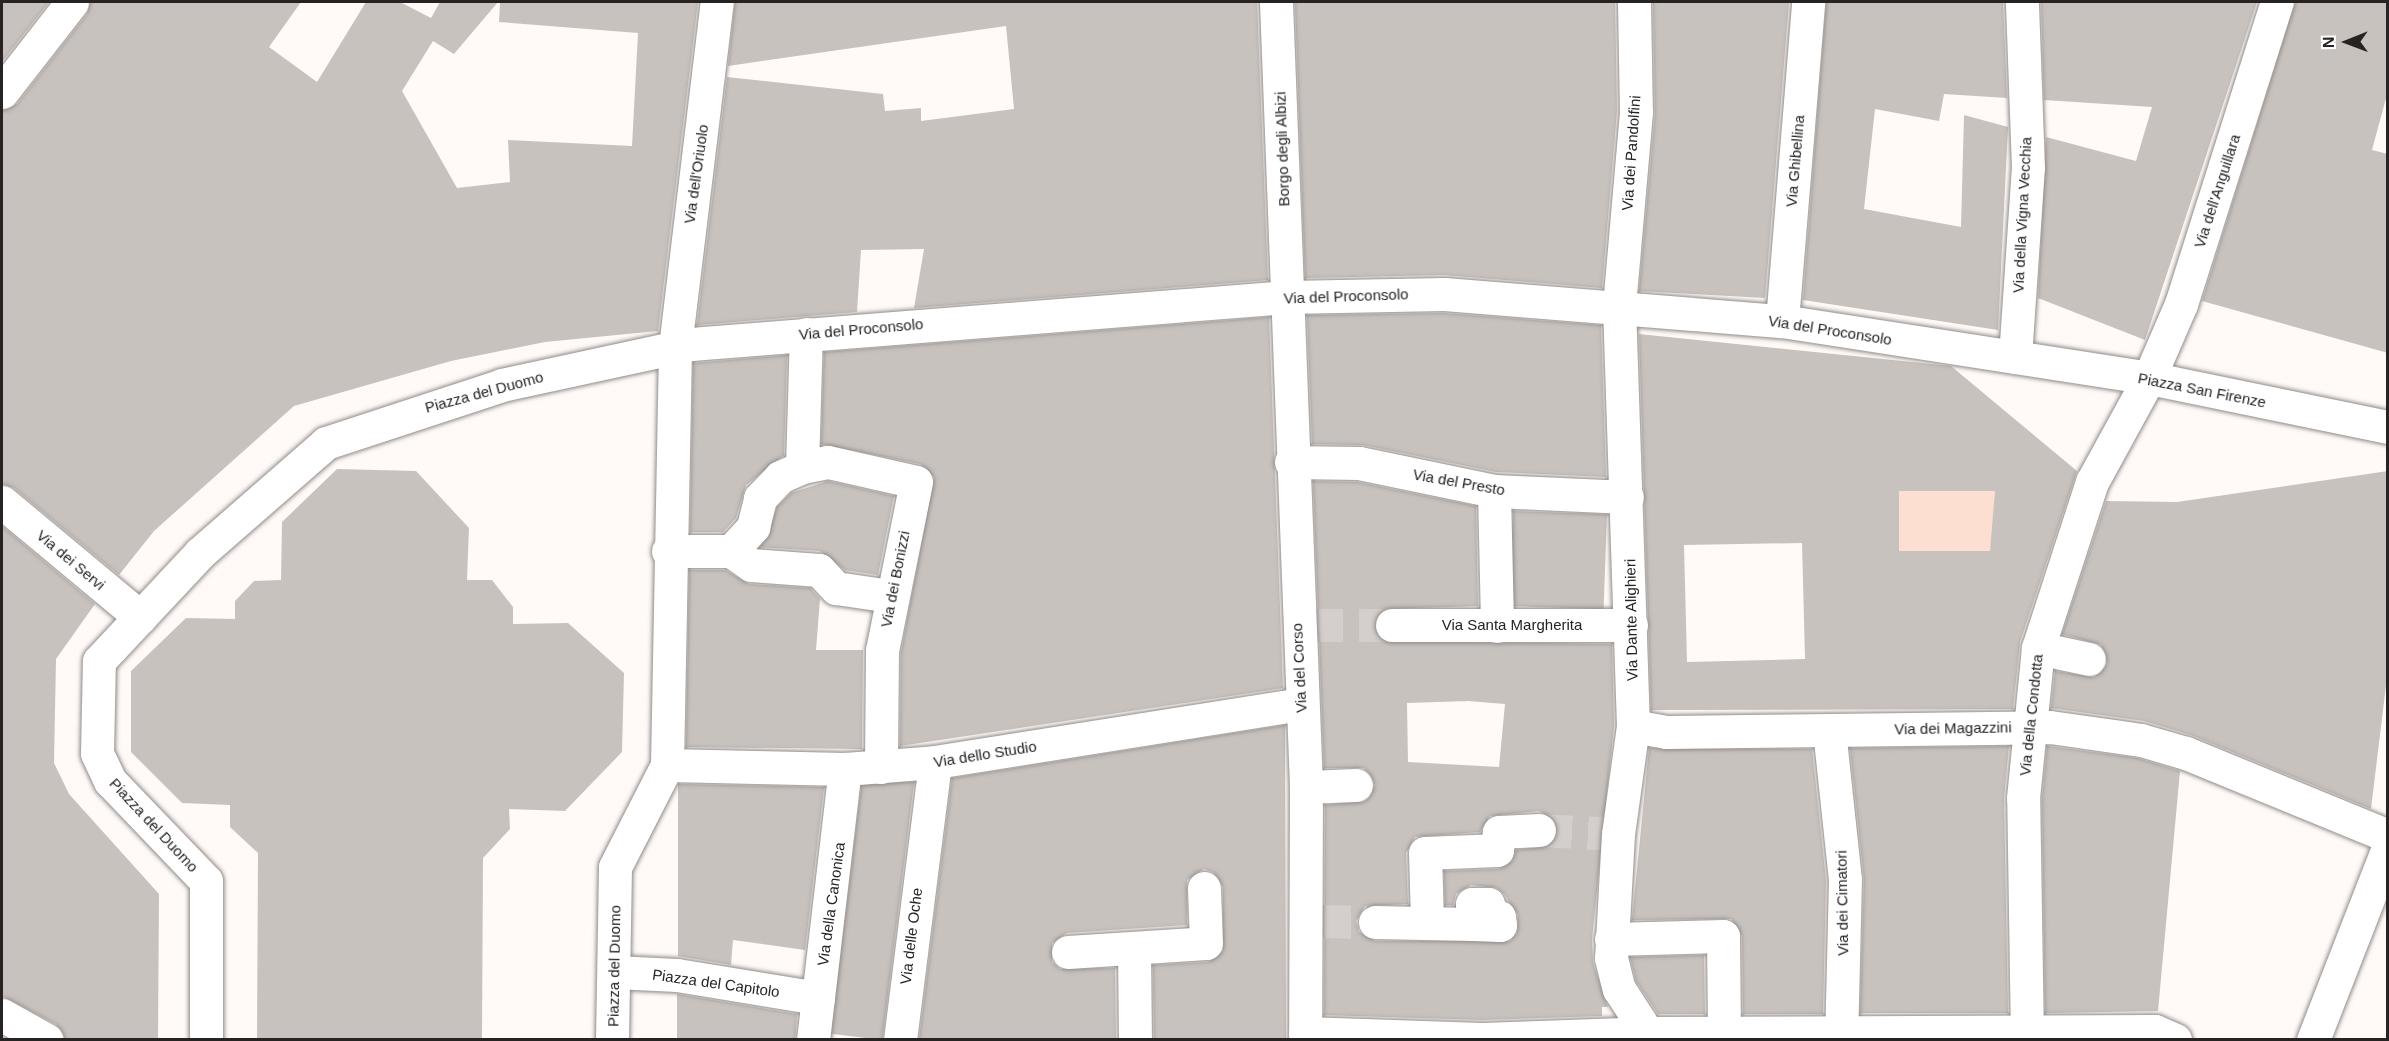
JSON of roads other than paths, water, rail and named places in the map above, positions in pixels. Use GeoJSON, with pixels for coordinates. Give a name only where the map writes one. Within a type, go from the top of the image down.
{"type":"FeatureCollection","features":[{"type":"Feature","properties":{"kind":"street"},"geometry":{"type":"LineString","coordinates":[[2,92],[72,2]]}},
{"type":"Feature","properties":{"kind":"street","name":"Via dell'Oriuolo"},"geometry":{"type":"LineString","coordinates":[[675,347],[717,2]]}},
{"type":"Feature","properties":{"kind":"street","name":"Borgo degli Albizi"},"geometry":{"type":"LineString","coordinates":[[1276,2],[1287,297]]}},
{"type":"Feature","properties":{"kind":"street","name":"Via dei Pandolfini"},"geometry":{"type":"LineString","coordinates":[[1619,305],[1636,112],[1634,2]]}},
{"type":"Feature","properties":{"kind":"street","name":"Via Ghibellina"},"geometry":{"type":"LineString","coordinates":[[1782,321],[1808,2]]}},
{"type":"Feature","properties":{"kind":"street","name":"Via della Vigna Vecchia"},"geometry":{"type":"LineString","coordinates":[[2015,357],[2028,168],[2022,2]]}},
{"type":"Feature","properties":{"kind":"street","name":"Via dell'Anguillara"},"geometry":{"type":"LineString","coordinates":[[2149,378],[2181,304],[2277,2]]}},
{"type":"Feature","properties":{"kind":"street","name":"Via del Proconsolo"},"geometry":{"type":"LineString","coordinates":[[675,347],[806,334],[1287,297],[1444,294],[1619,305],[1782,321],[2015,357]]}},
{"type":"Feature","properties":{"kind":"street","name":"Via del Corso"},"geometry":{"type":"LineString","coordinates":[[1287,297],[1291,462],[1303,625],[1300,704],[1312,920],[1305,1036]]}},
{"type":"Feature","properties":{"kind":"street","name":"Via Dante Alighieri"},"geometry":{"type":"LineString","coordinates":[[1619,305],[1633,726],[1611,936],[1619,989],[1654,1035]]}},
{"type":"Feature","properties":{"kind":"street"},"geometry":{"type":"LineString","coordinates":[[731,551],[753,527],[760,498],[780,477],[811,462],[806,334]]}},
{"type":"Feature","properties":{"kind":"street","name":"Piazza del Duomo"},"geometry":{"type":"LineString","coordinates":[[206,1040],[206,881],[110,781],[97,753],[99,661],[200,553],[326,443],[502,385],[675,347],[668,551],[667,765],[615,867],[612,1040]]}},
{"type":"Feature","properties":{"kind":"street","name":"Piazza San Firenze"},"geometry":{"type":"LineString","coordinates":[[2015,357],[2149,378],[2388,427]]}},
{"type":"Feature","properties":{"kind":"street","name":"Via della Condotta"},"geometry":{"type":"LineString","coordinates":[[2026,1036],[2022,904],[2027,726],[2038,648],[2092,482],[2149,378]]}},
{"type":"Feature","properties":{"kind":"street","name":"Via dei Bonizzi"},"geometry":{"type":"LineString","coordinates":[[811,462],[916,482],[890,596],[882,650],[881,767]]}},
{"type":"Feature","properties":{"kind":"street","name":"Via del Presto"},"geometry":{"type":"LineString","coordinates":[[1291,462],[1359,463],[1494,491],[1627,497]]}},
{"type":"Feature","properties":{"kind":"street"},"geometry":{"type":"LineString","coordinates":[[1494,491],[1497,626]]}},
{"type":"Feature","properties":{"kind":"street","name":"Via dei Servi"},"geometry":{"type":"LineString","coordinates":[[2,502],[140,617]]}},
{"type":"Feature","properties":{"kind":"street"},"geometry":{"type":"LineString","coordinates":[[668,551],[731,551],[751,565],[819,570],[836,588],[890,596]]}},
{"type":"Feature","properties":{"kind":"street","name":"Via Santa Margherita"},"geometry":{"type":"LineString","coordinates":[[1392,625],[1631,625]]}},
{"type":"Feature","properties":{"kind":"street"},"geometry":{"type":"LineString","coordinates":[[2038,648],[2089,659]]}},
{"type":"Feature","properties":{"kind":"street","name":"Via dello Studio"},"geometry":{"type":"LineString","coordinates":[[667,765],[845,769],[935,762],[1300,704]]}},
{"type":"Feature","properties":{"kind":"street","name":"Via dei Magazzini"},"geometry":{"type":"LineString","coordinates":[[1633,726],[1696,731],[2027,726],[2140,740],[2205,760],[2388,836]]}},
{"type":"Feature","properties":{"kind":"street","name":"Via dei Cimatori"},"geometry":{"type":"LineString","coordinates":[[1829,730],[1845,879],[1842,1036]]}},
{"type":"Feature","properties":{"kind":"street","name":"Via delle Oche"},"geometry":{"type":"LineString","coordinates":[[900,1040],[924,833],[935,762]]}},
{"type":"Feature","properties":{"kind":"street","name":"Via della Canonica"},"geometry":{"type":"LineString","coordinates":[[813,1040],[845,769]]}},
{"type":"Feature","properties":{"kind":"street"},"geometry":{"type":"LineString","coordinates":[[1306,787],[1356,785]]}},
{"type":"Feature","properties":{"kind":"street"},"geometry":{"type":"LineString","coordinates":[[1427,923],[1425,854],[1497,850],[1499,832],[1539,830]]}},
{"type":"Feature","properties":{"kind":"street"},"geometry":{"type":"LineString","coordinates":[[2313,1040],[2388,848]]}},
{"type":"Feature","properties":{"kind":"street"},"geometry":{"type":"LineString","coordinates":[[1068,952],[1134,950],[1206,943],[1204,888]]}},
{"type":"Feature","properties":{"kind":"street"},"geometry":{"type":"LineString","coordinates":[[1375,922],[1472,924]]}},
{"type":"Feature","properties":{"kind":"street"},"geometry":{"type":"LineString","coordinates":[[1611,936],[1657,938],[1723,936],[1725,1032]]}},
{"type":"Feature","properties":{"kind":"street"},"geometry":{"type":"LineString","coordinates":[[1134,950],[1135,1040]]}},
{"type":"Feature","properties":{"kind":"street","name":"Piazza del Capitolo"},"geometry":{"type":"LineString","coordinates":[[614,972],[677,975],[818,998]]}},
{"type":"Feature","properties":{"kind":"street"},"geometry":{"type":"LineString","coordinates":[[2,1015],[47,1040]]}},
{"type":"Feature","properties":{"kind":"street"},"geometry":{"type":"LineString","coordinates":[[1305,1036],[1604,1038],[1725,1032],[1842,1036],[2165,1035]]}},
{"type":"Feature","properties":{"kind":"tunnel"},"geometry":{"type":"LineString","coordinates":[[1310,625],[1392,625]]}},
{"type":"Feature","properties":{"kind":"tunnel"},"geometry":{"type":"LineString","coordinates":[[1539,830],[1618,834]]}},
{"type":"Feature","properties":{"kind":"tunnel"},"geometry":{"type":"LineString","coordinates":[[1318,921],[1375,922]]}}]}
